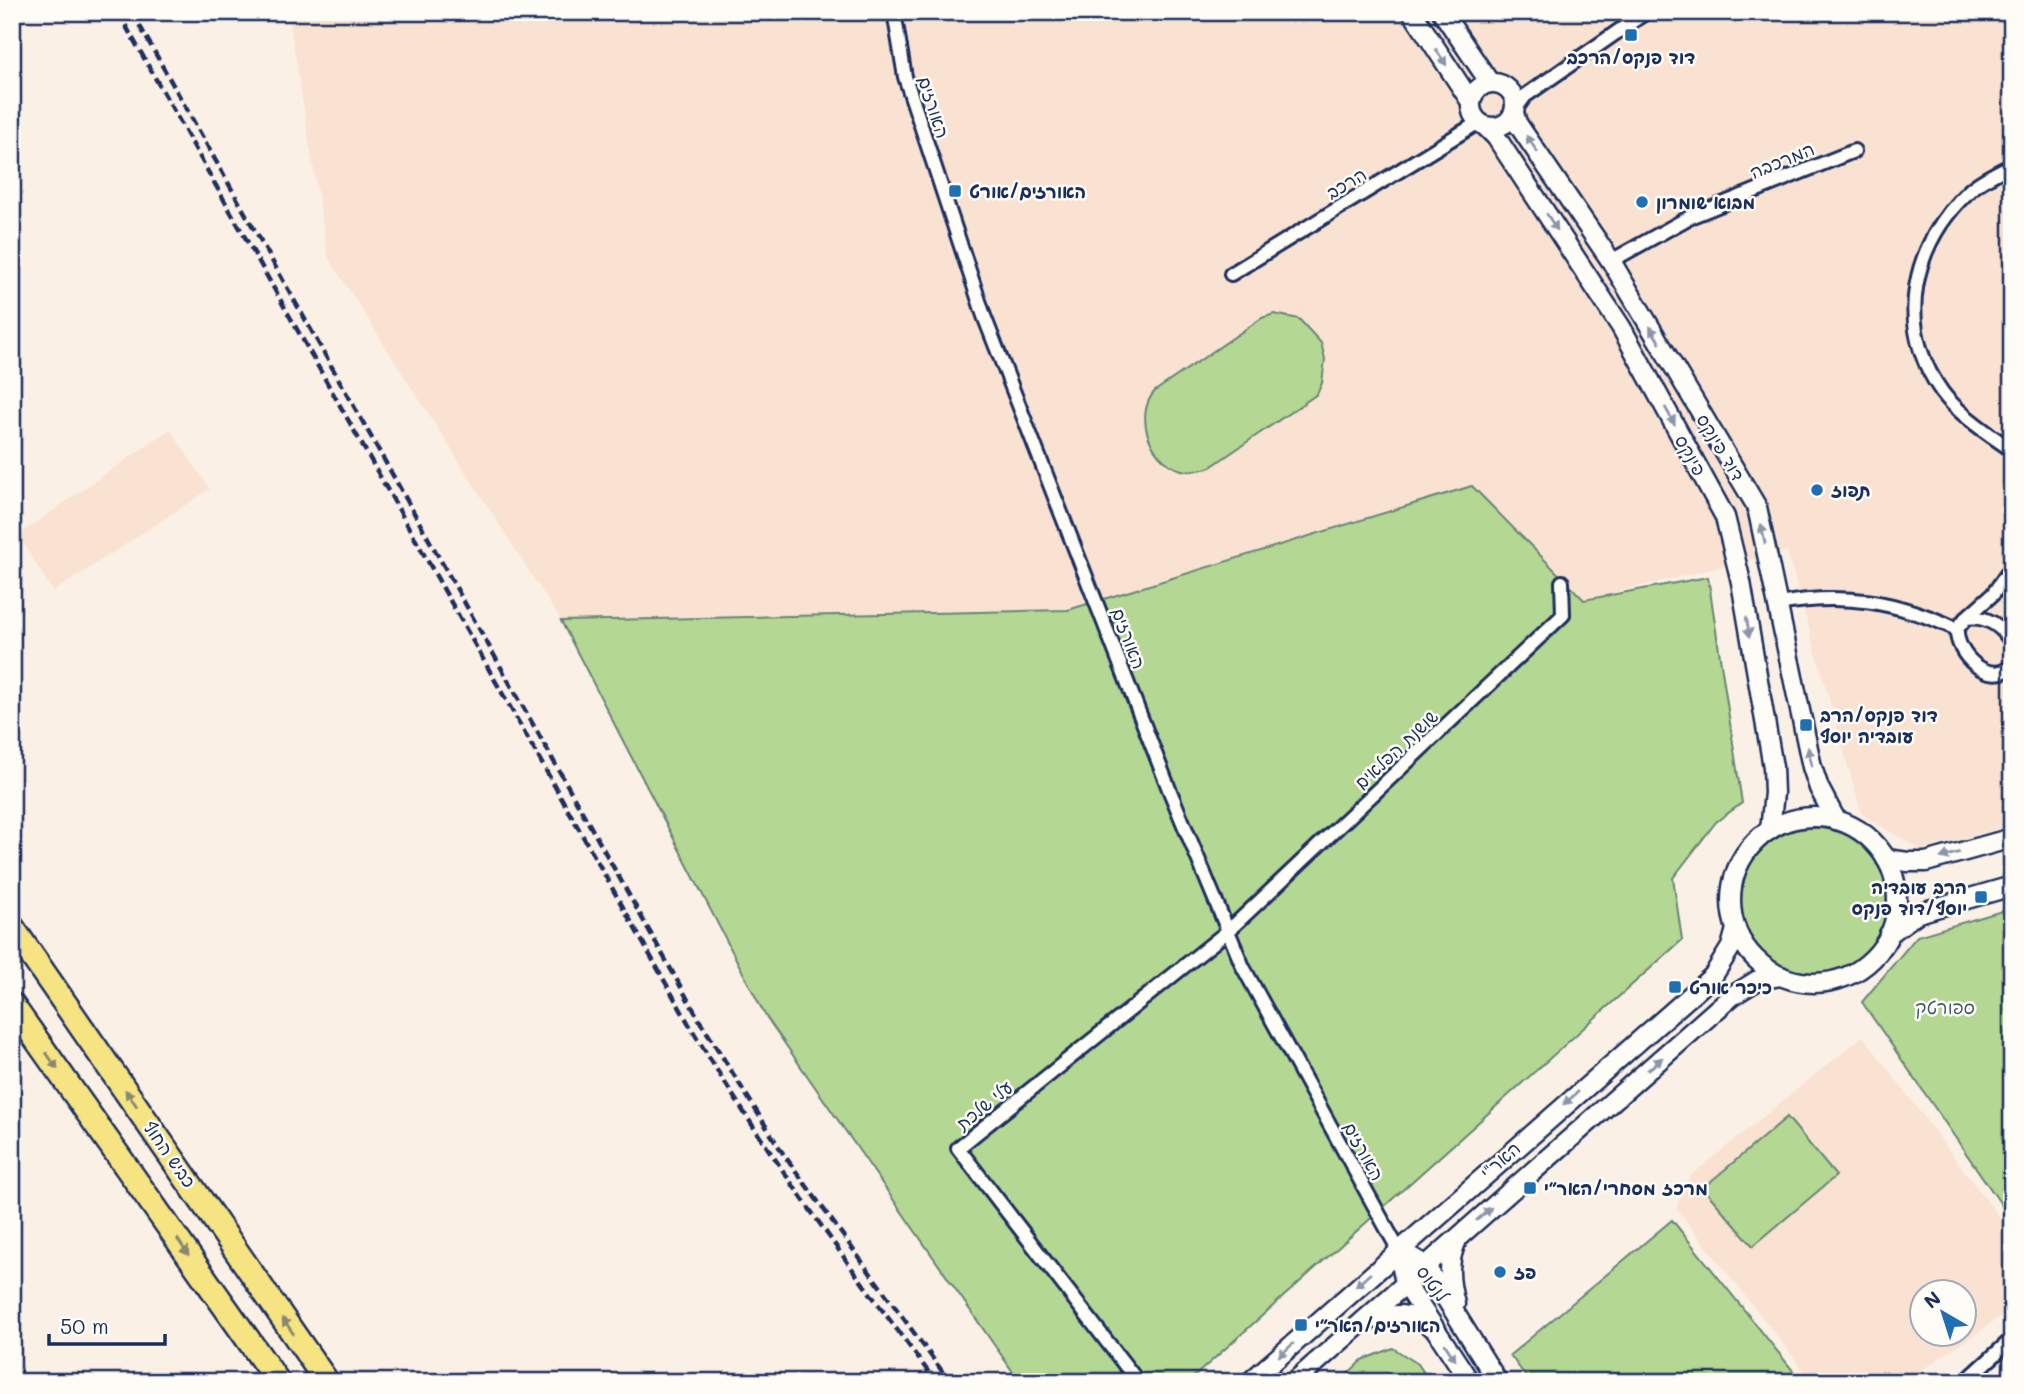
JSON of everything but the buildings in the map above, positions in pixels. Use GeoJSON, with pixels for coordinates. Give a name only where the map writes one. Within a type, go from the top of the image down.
{"type":"FeatureCollection","features":[{"type":"Feature","properties":{"kind":"highway","name":"כביש החוף"},"geometry":{"type":"LineString","coordinates":[[12,927],[327,1382]]}},
{"type":"Feature","properties":{"kind":"highway"},"geometry":{"type":"LineString","coordinates":[[12,1005],[278,1382]]}},
{"type":"Feature","properties":{"kind":"main road"},"geometry":{"type":"LineString","coordinates":[[1412,12],[1471,102]]}},
{"type":"Feature","properties":{"kind":"main road"},"geometry":{"type":"LineString","coordinates":[[1443,12],[1490,83]]}},
{"type":"Feature","properties":{"kind":"main road"},"geometry":{"type":"LineString","coordinates":[[1497,82],[1509,89],[1515,100],[1515,111],[1507,123],[1500,127],[1482,124],[1471,110],[1471,102],[1477,89],[1490,83],[1497,82]]}},
{"type":"Feature","properties":{"kind":"main road","name":"דוד פינקס"},"geometry":{"type":"LineString","coordinates":[[1515,111],[1517,123],[1611,261],[1757,507],[1812,767],[1819,788],[1836,820]]}},
{"type":"Feature","properties":{"kind":"main road","name":"פינקס"},"geometry":{"type":"LineString","coordinates":[[1482,124],[1496,137],[1621,327],[1725,517],[1741,582],[1773,767],[1774,793],[1770,830]]}},
{"type":"Feature","properties":{"kind":"main road"},"geometry":{"type":"LineString","coordinates":[[1810,817],[1836,820],[1859,830],[1886,859],[1892,870],[1897,895],[1894,921],[1876,955],[1866,964],[1843,977],[1818,982],[1793,980],[1759,962],[1749,952],[1736,929],[1731,904],[1734,879],[1744,855],[1770,830],[1810,817]]}},
{"type":"Feature","properties":{"kind":"main road"},"geometry":{"type":"LineString","coordinates":[[1886,859],[1926,862],[2012,838]]}},
{"type":"Feature","properties":{"kind":"main road"},"geometry":{"type":"LineString","coordinates":[[1889,934],[1919,913],[2012,886]]}},
{"type":"Feature","properties":{"kind":"main road","name":"האר\"י"},"geometry":{"type":"LineString","coordinates":[[1250,1382],[1398,1249],[1713,975],[1731,947],[1736,929]]}},
{"type":"Feature","properties":{"kind":"main road","name":"האר\"י"},"geometry":{"type":"LineString","coordinates":[[1294,1382],[1732,996],[1758,980],[1781,976]]}},
{"type":"Feature","properties":{"kind":"main road"},"geometry":{"type":"LineString","coordinates":[[1458,1236],[1451,1251],[1449,1279],[1458,1318]]}},
{"type":"Feature","properties":{"kind":"main road","name":"לנטוס"},"geometry":{"type":"LineString","coordinates":[[1398,1249],[1425,1265],[1498,1382]]}},
{"type":"Feature","properties":{"kind":"main road","name":"לנטוס"},"geometry":{"type":"LineString","coordinates":[[1398,1249],[1405,1283],[1470,1382]]}},
{"type":"Feature","properties":{"kind":"main road"},"geometry":{"type":"LineString","coordinates":[[1360,1323],[1397,1314],[1410,1315],[1434,1328]]}},
{"type":"Feature","properties":{"kind":"street","name":"האורזים"},"geometry":{"type":"LineString","coordinates":[[894,12],[905,77],[984,316],[1168,789],[1243,967],[1398,1249]]}},
{"type":"Feature","properties":{"kind":"street"},"geometry":{"type":"LineString","coordinates":[[1515,111],[1525,96],[1646,12]]}},
{"type":"Feature","properties":{"kind":"street","name":"הרכב"},"geometry":{"type":"LineString","coordinates":[[1231,274],[1482,124]]}},
{"type":"Feature","properties":{"kind":"street","name":"המרכבה"},"geometry":{"type":"LineString","coordinates":[[1611,261],[1690,217],[1854,151]]}},
{"type":"Feature","properties":{"kind":"street"},"geometry":{"type":"LineString","coordinates":[[2012,165],[1972,188],[1941,221],[1921,261],[1913,304],[1919,350],[1942,393],[1985,432],[2012,450]]}},
{"type":"Feature","properties":{"kind":"street"},"geometry":{"type":"LineString","coordinates":[[2012,566],[1993,594],[1960,625],[1956,637],[1961,650],[1975,665],[1993,673],[2002,673],[2012,667]]}},
{"type":"Feature","properties":{"kind":"street","name":"שושנת הפלאים"},"geometry":{"type":"LineString","coordinates":[[1228,931],[1563,615],[1562,582]]}},
{"type":"Feature","properties":{"kind":"street"},"geometry":{"type":"LineString","coordinates":[[1778,604],[1825,598],[1867,600],[1960,625],[1974,617],[1987,620],[2000,628],[2012,643]]}},
{"type":"Feature","properties":{"kind":"street","name":"עלי שלכת"},"geometry":{"type":"LineString","coordinates":[[1138,1382],[958,1147],[1228,931]]}},
{"type":"Feature","properties":{"kind":"street"},"geometry":{"type":"LineString","coordinates":[[1965,1382],[2012,1339]]}},
{"type":"Feature","properties":{"kind":"shaded area"},"geometry":{"type":"Polygon","coordinates":[[[288,12],[2012,12],[2012,825],[1921,850],[1862,815],[1787,551],[1584,600],[1472,486],[1068,610],[561,621],[328,257],[288,12]]]}},
{"type":"Feature","properties":{"kind":"shaded area"},"geometry":{"type":"Polygon","coordinates":[[[170,429],[210,489],[53,592],[18,535],[170,429]]]}},
{"type":"Feature","properties":{"kind":"shaded area"},"geometry":{"type":"Polygon","coordinates":[[[1863,1036],[2012,1238],[2012,1309],[1979,1331],[1979,1278],[1909,1278],[1909,1348],[1954,1348],[1904,1382],[1813,1382],[1676,1208],[1690,1176],[1863,1036]]]}},
{"type":"Feature","properties":{"kind":"green space"},"geometry":{"type":"Polygon","coordinates":[[[1274,314],[1299,319],[1321,343],[1325,359],[1322,383],[1317,394],[1209,468],[1187,471],[1164,460],[1155,451],[1146,426],[1148,401],[1155,391],[1262,318],[1274,314]]]}},
{"type":"Feature","properties":{"kind":"green space"},"geometry":{"type":"Polygon","coordinates":[[[1472,486],[1584,600],[1708,577],[1742,803],[1716,822],[1673,878],[1682,940],[1188,1382],[1020,1382],[765,1015],[561,621],[1068,610],[1472,486]]]}},
{"type":"Feature","properties":{"kind":"green space"},"geometry":{"type":"Polygon","coordinates":[[[1814,828],[1842,833],[1866,849],[1882,873],[1887,901],[1882,929],[1866,953],[1842,969],[1814,974],[1786,969],[1762,953],[1746,929],[1741,901],[1746,873],[1762,849],[1786,833],[1814,828]]]}},
{"type":"Feature","properties":{"kind":"green space","name":"ספורטק"},"geometry":{"type":"Polygon","coordinates":[[[2012,908],[2012,1159],[2003,1167],[2012,1178],[2012,1220],[1862,1002],[1917,936],[2012,908]]]}},
{"type":"Feature","properties":{"kind":"green space"},"geometry":{"type":"Polygon","coordinates":[[[1787,1117],[1836,1176],[1753,1246],[1703,1188],[1787,1117]]]}},
{"type":"Feature","properties":{"kind":"green space"},"geometry":{"type":"Polygon","coordinates":[[[1672,1220],[1802,1382],[1530,1382],[1510,1355],[1672,1220]]]}},
{"type":"Feature","properties":{"kind":"green space"},"geometry":{"type":"Polygon","coordinates":[[[1393,1348],[1418,1364],[1430,1382],[1339,1382],[1362,1360],[1393,1348]]]}},
{"type":"Feature","properties":{"kind":"railway"},"geometry":{"type":"LineString","coordinates":[[118,12],[690,1026],[747,1118],[808,1207],[936,1382]]}},
{"type":"Feature","properties":{"kind":"railway"},"geometry":{"type":"LineString","coordinates":[[132,12],[700,1021],[784,1155],[950,1382]]}},
{"type":"Feature","properties":{"kind":"place","name":"דוד פנקס/הרכב"},"geometry":{"type":"Point","coordinates":[1631,35]}},
{"type":"Feature","properties":{"kind":"place","name":"האורזים/אורט"},"geometry":{"type":"Point","coordinates":[955,191]}},
{"type":"Feature","properties":{"kind":"place","name":"מבוא שומרון"},"geometry":{"type":"Point","coordinates":[1642,202]}},
{"type":"Feature","properties":{"kind":"place","name":"תפוז"},"geometry":{"type":"Point","coordinates":[1817,490]}},
{"type":"Feature","properties":{"kind":"place","name":"דוד פנקס/הרב עובדיה יוסף"},"geometry":{"type":"Point","coordinates":[1806,725]}},
{"type":"Feature","properties":{"kind":"place","name":"הרב עובדיה יוסף/דוד פנקס"},"geometry":{"type":"Point","coordinates":[1981,897]}},
{"type":"Feature","properties":{"kind":"place","name":"כיכר אורט"},"geometry":{"type":"Point","coordinates":[1675,987]}},
{"type":"Feature","properties":{"kind":"place","name":"מרכז מסחרי/האר״י"},"geometry":{"type":"Point","coordinates":[1530,1188]}},
{"type":"Feature","properties":{"kind":"place","name":"פז"},"geometry":{"type":"Point","coordinates":[1500,1272]}},
{"type":"Feature","properties":{"kind":"place","name":"האורזים/האר״י"},"geometry":{"type":"Point","coordinates":[1301,1325]}}]}
